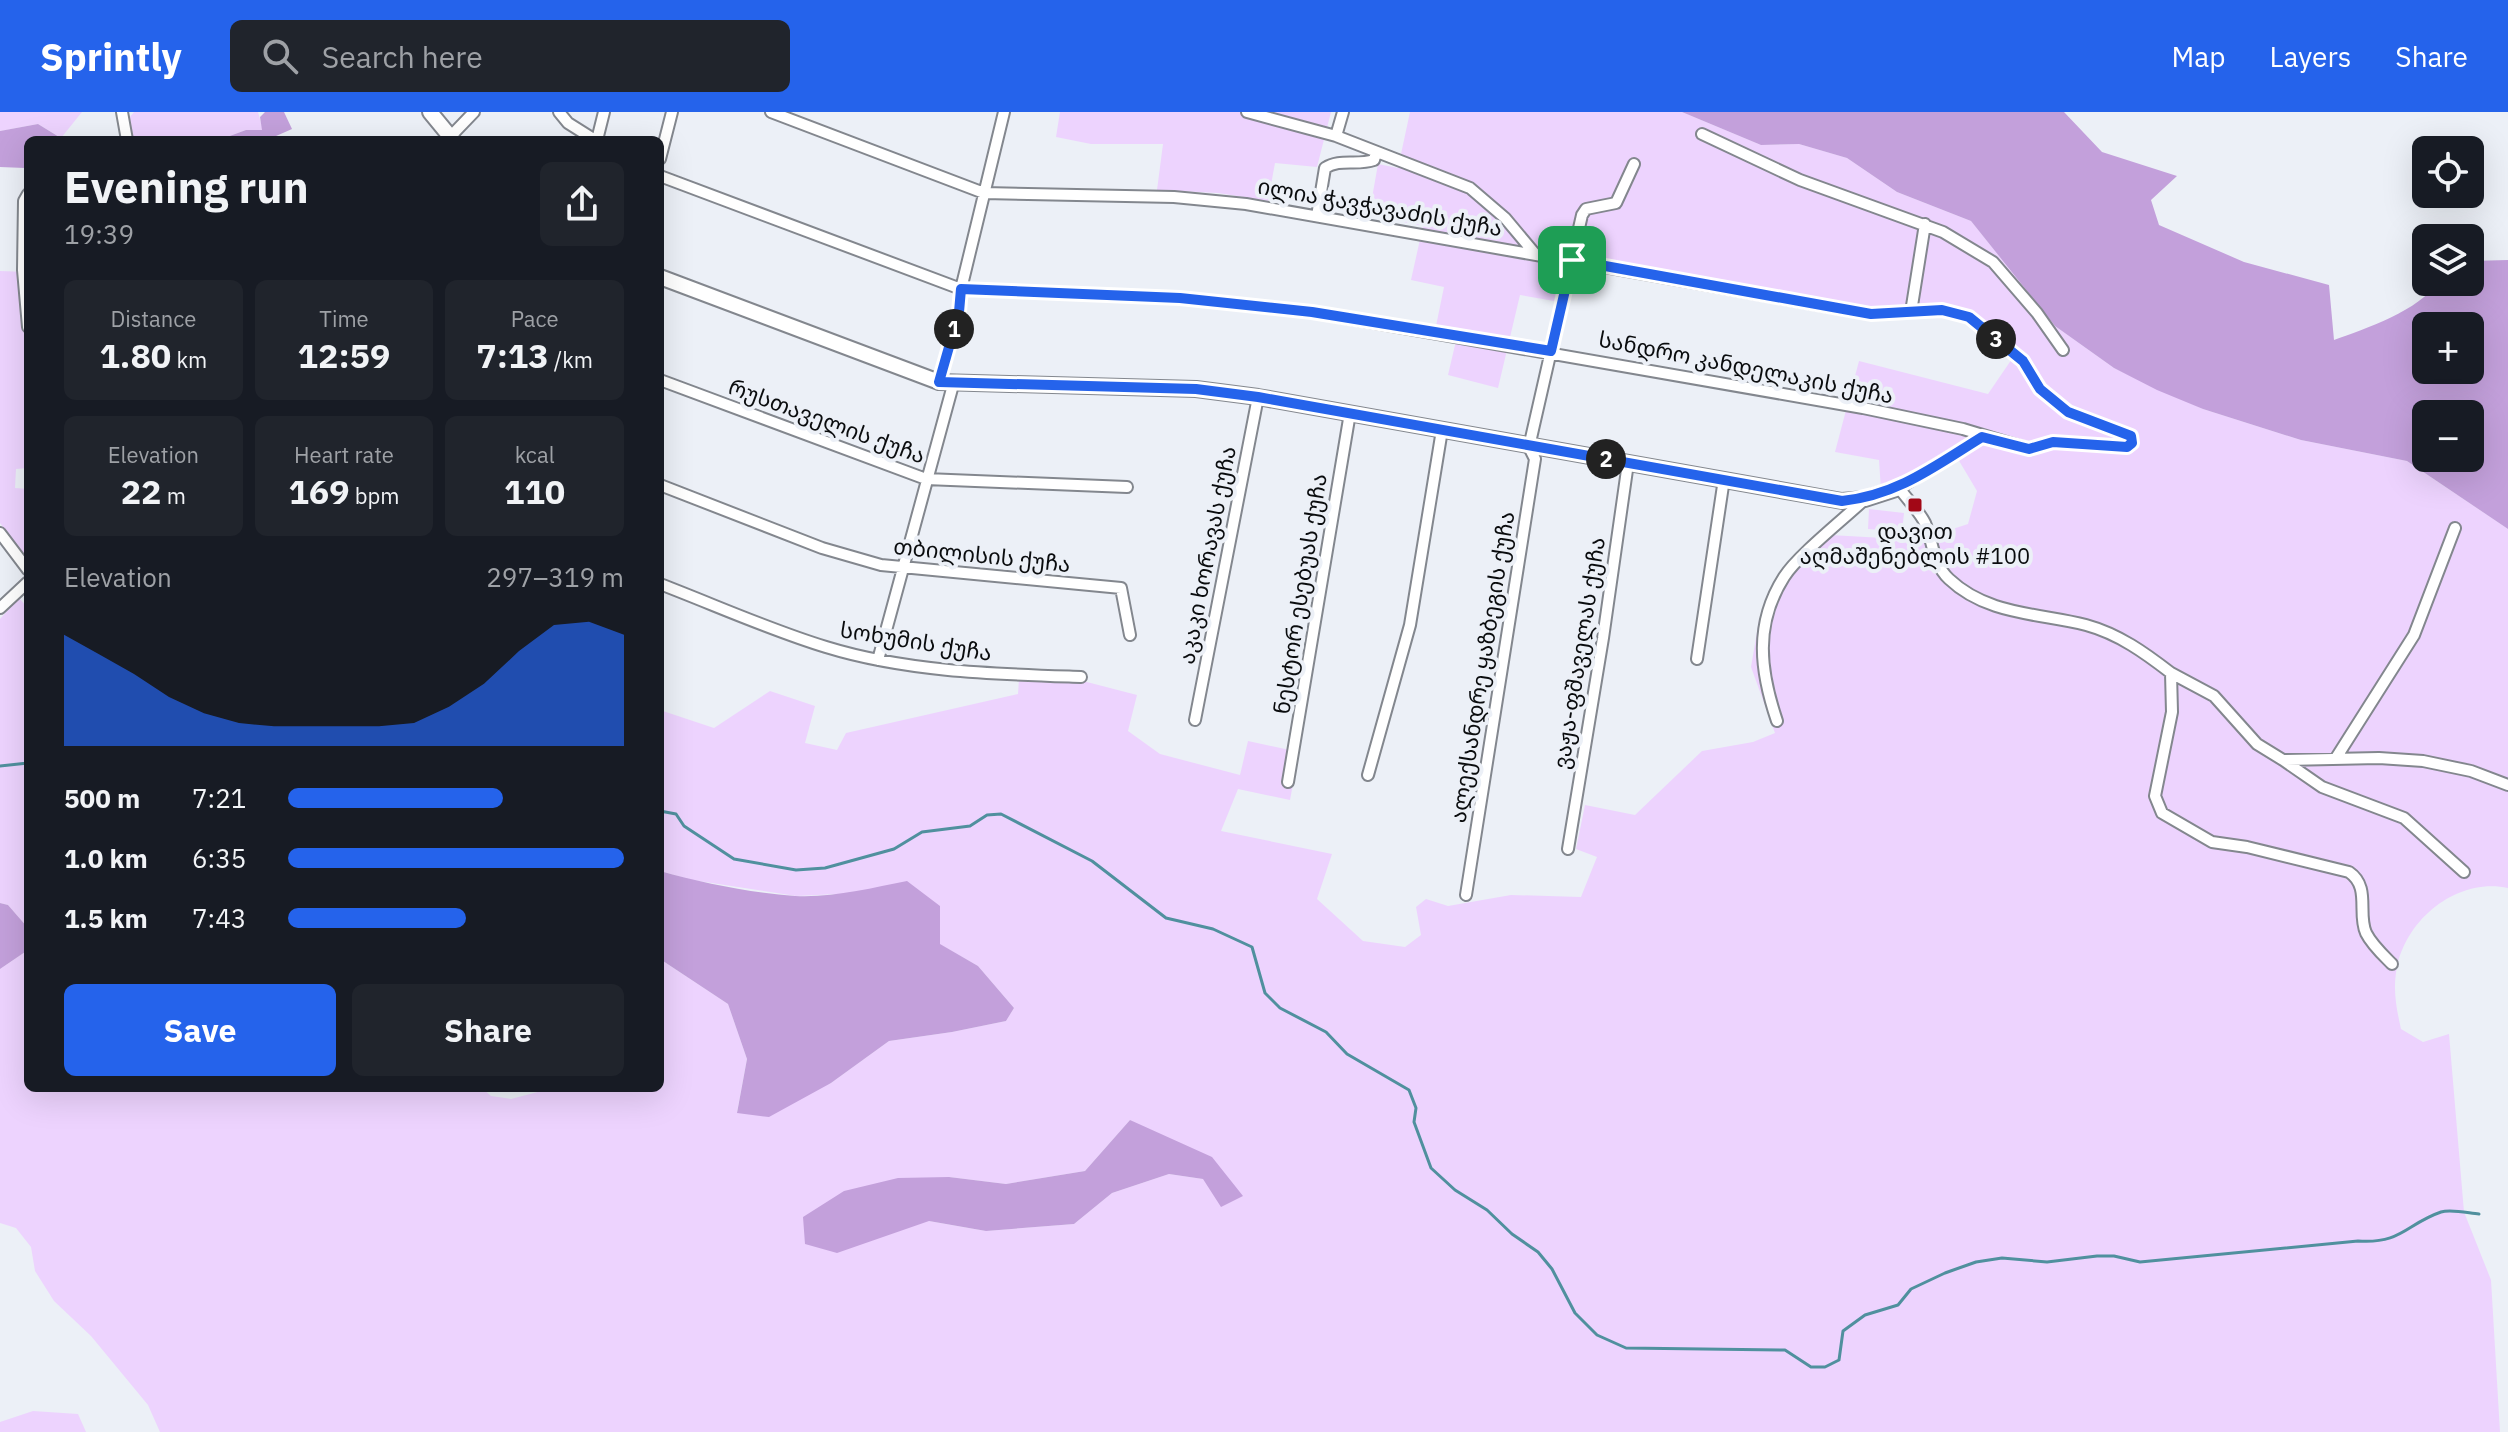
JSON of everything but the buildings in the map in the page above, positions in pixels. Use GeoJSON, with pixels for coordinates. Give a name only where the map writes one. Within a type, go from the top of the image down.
{"type":"FeatureCollection","features":[{"type":"Feature","properties":{"kind":"street"},"geometry":{"type":"LineString","coordinates":[[120,112],[126,136]]}},
{"type":"Feature","properties":{"kind":"street"},"geometry":{"type":"LineString","coordinates":[[430,112],[450,136]]}},
{"type":"Feature","properties":{"kind":"street"},"geometry":{"type":"LineString","coordinates":[[454,136],[474,112]]}},
{"type":"Feature","properties":{"kind":"street"},"geometry":{"type":"LineString","coordinates":[[559,112],[568,123],[589,136]]}},
{"type":"Feature","properties":{"kind":"street"},"geometry":{"type":"LineString","coordinates":[[597,136],[604,112]]}},
{"type":"Feature","properties":{"kind":"street"},"geometry":{"type":"LineString","coordinates":[[664,143],[672,112]]}},
{"type":"Feature","properties":{"kind":"street","name":"ილია ჭავჭავაძის ქუჩა"},"geometry":{"type":"LineString","coordinates":[[771,112],[984,193],[1174,197],[1317,216],[1871,314],[1942,310],[1969,317],[2023,361]]}},
{"type":"Feature","properties":{"kind":"street"},"geometry":{"type":"LineString","coordinates":[[878,660],[926,479],[946,384],[961,289],[1004,112]]}},
{"type":"Feature","properties":{"kind":"street"},"geometry":{"type":"LineString","coordinates":[[1247,112],[1336,136],[1470,188],[1505,218],[1536,255]]}},
{"type":"Feature","properties":{"kind":"street"},"geometry":{"type":"LineString","coordinates":[[1336,136],[1343,112]]}},
{"type":"Feature","properties":{"kind":"street"},"geometry":{"type":"LineString","coordinates":[[1702,134],[1800,180],[1943,232],[1993,262],[2037,313],[2063,350]]}},
{"type":"Feature","properties":{"kind":"street"},"geometry":{"type":"LineString","coordinates":[[1317,216],[1325,168],[1341,162],[1368,162],[1374,160],[1376,152]]}},
{"type":"Feature","properties":{"kind":"street","name":"ალექსანდრე ყაზბეგის ქუჩა"},"geometry":{"type":"LineString","coordinates":[[1466,895],[1535,459],[1529,447],[1551,351],[1586,209],[1616,203],[1634,164]]}},
{"type":"Feature","properties":{"kind":"street","name":"სანდრო კანდელაკის ქუჩა"},"geometry":{"type":"LineString","coordinates":[[664,178],[961,289],[1180,298],[1312,312],[1551,351],[1863,408],[1963,429],[2029,449],[2053,442],[2127,447],[2132,443],[2131,436],[2112,426],[2068,412],[2040,389],[2023,361]]}},
{"type":"Feature","properties":{"kind":"street"},"geometry":{"type":"LineString","coordinates":[[24,201],[24,281]]}},
{"type":"Feature","properties":{"kind":"street"},"geometry":{"type":"LineString","coordinates":[[1911,312],[1925,224]]}},
{"type":"Feature","properties":{"kind":"street"},"geometry":{"type":"LineString","coordinates":[[664,278],[946,384],[1196,389],[1258,397],[1842,501],[1865,499],[1899,488],[1982,437]]}},
{"type":"Feature","properties":{"kind":"street","name":"რუსთაველის ქუჩა"},"geometry":{"type":"LineString","coordinates":[[664,381],[926,479],[1127,487]]}},
{"type":"Feature","properties":{"kind":"street","name":"აკაკი ხორავას ქუჩა"},"geometry":{"type":"LineString","coordinates":[[1195,720],[1258,397]]}},
{"type":"Feature","properties":{"kind":"street","name":"ნესტორ ესებუას ქუჩა"},"geometry":{"type":"LineString","coordinates":[[1288,782],[1350,413]]}},
{"type":"Feature","properties":{"kind":"street"},"geometry":{"type":"LineString","coordinates":[[1368,775],[1410,625],[1442,430]]}},
{"type":"Feature","properties":{"kind":"street","name":"ვაჟა-ფშაველას ქუჩა"},"geometry":{"type":"LineString","coordinates":[[1568,849],[1628,463]]}},
{"type":"Feature","properties":{"kind":"street"},"geometry":{"type":"LineString","coordinates":[[1697,659],[1724,479]]}},
{"type":"Feature","properties":{"kind":"street","name":"თბილისის ქუჩა"},"geometry":{"type":"LineString","coordinates":[[664,487],[822,548],[904,569],[1121,588],[1130,635]]}},
{"type":"Feature","properties":{"kind":"street"},"geometry":{"type":"LineString","coordinates":[[1899,488],[1924,522],[1933,552],[1945,576],[1970,597],[2020,614],[2087,626],[2135,645],[2171,673],[2214,696],[2257,744],[2322,787],[2404,818],[2464,872]]}},
{"type":"Feature","properties":{"kind":"street"},"geometry":{"type":"LineString","coordinates":[[1777,721],[1762,671],[1764,625],[1785,576],[1865,499]]}},
{"type":"Feature","properties":{"kind":"street"},"geometry":{"type":"LineString","coordinates":[[2336,758],[2414,635],[2455,528]]}},
{"type":"Feature","properties":{"kind":"street"},"geometry":{"type":"LineString","coordinates":[[0,533],[24,565]]}},
{"type":"Feature","properties":{"kind":"street"},"geometry":{"type":"LineString","coordinates":[[0,608],[24,586]]}},
{"type":"Feature","properties":{"kind":"street","name":"სოხუმის ქუჩა"},"geometry":{"type":"LineString","coordinates":[[664,586],[826,647],[878,660],[986,674],[1081,677]]}},
{"type":"Feature","properties":{"kind":"street"},"geometry":{"type":"LineString","coordinates":[[2171,673],[2172,712],[2155,796],[2162,813],[2212,842],[2247,847],[2349,872],[2358,878],[2362,889],[2365,931],[2392,964]]}},
{"type":"Feature","properties":{"kind":"street"},"geometry":{"type":"LineString","coordinates":[[2283,760],[2423,761],[2471,771],[2508,785]]}},
{"type":"Feature","properties":{"kind":"shaded area"},"geometry":{"type":"Polygon","coordinates":[[[0,112],[82,112],[63,136],[38,124],[0,131],[0,112]]]}},
{"type":"Feature","properties":{"kind":"shaded area"},"geometry":{"type":"Polygon","coordinates":[[[134,112],[258,112],[263,130],[246,130],[230,136],[133,136],[129,118],[134,112]]]}},
{"type":"Feature","properties":{"kind":"shaded area"},"geometry":{"type":"Polygon","coordinates":[[[265,112],[284,112],[292,129],[276,136],[230,136],[246,130],[262,130],[260,117],[265,112]]]}},
{"type":"Feature","properties":{"kind":"shaded area"},"geometry":{"type":"Polygon","coordinates":[[[1060,112],[1331,112],[1317,167],[1275,163],[1268,201],[1218,193],[1157,190],[1163,144],[1091,144],[1056,137],[1060,112]]]}},
{"type":"Feature","properties":{"kind":"shaded area"},"geometry":{"type":"Polygon","coordinates":[[[1410,112],[1682,112],[1761,145],[1799,144],[1847,158],[1897,192],[1971,221],[2055,326],[2114,368],[2203,409],[2301,440],[2407,461],[2412,464],[2412,472],[2423,472],[2508,529],[2508,888],[2489,886],[2470,889],[2435,907],[2409,936],[2401,954],[2395,987],[2401,1029],[2423,1042],[2449,1034],[2464,1212],[2491,1280],[2500,1432],[160,1432],[148,1405],[91,1336],[54,1301],[35,1271],[31,1247],[16,1228],[0,1223],[0,969],[24,953],[24,1092],[486,1092],[491,1096],[511,1099],[538,1092],[664,1092],[664,962],[728,1004],[747,1059],[737,1112],[831,1083],[889,1041],[1006,1021],[1014,1008],[978,966],[939,944],[940,906],[838,894],[796,896],[692,880],[664,872],[664,711],[714,728],[770,691],[815,706],[805,743],[837,750],[846,733],[1018,694],[1019,679],[1083,681],[1137,695],[1128,731],[1160,754],[1240,775],[1248,741],[1299,752],[1290,800],[1238,789],[1221,831],[1332,854],[1317,899],[1363,941],[1405,947],[1421,935],[1416,907],[1426,899],[1448,906],[1511,895],[1581,897],[1597,857],[1576,849],[1585,805],[1635,815],[1702,751],[1753,742],[1775,733],[1751,667],[1759,620],[1793,572],[1830,535],[1919,540],[1968,524],[1977,491],[1952,449],[1900,486],[1881,490],[1879,460],[1835,452],[1859,361],[1988,394],[2018,350],[1970,310],[1920,304],[1880,310],[1564,252],[1554,301],[1520,295],[1498,388],[1448,375],[1459,328],[1436,326],[1444,287],[1411,280],[1423,226],[1369,215],[1378,164],[1398,168],[1410,112]],[[1130,1120],[1085,1171],[1006,1184],[949,1177],[929,1221],[986,1231],[1074,1224],[1112,1193],[1169,1174],[1203,1179],[1242,1196],[1130,1120]]]}},
{"type":"Feature","properties":{"kind":"shaded area"},"geometry":{"type":"Polygon","coordinates":[[[1682,112],[2064,112],[2102,152],[2177,176],[2151,200],[2159,225],[2244,262],[2329,285],[2334,340],[2405,310],[2425,296],[2484,296],[2484,261],[2508,260],[2508,529],[2423,472],[2484,472],[2484,400],[2412,400],[2412,464],[2301,440],[2203,409],[2114,368],[2055,326],[1971,221],[1897,192],[1847,158],[1799,144],[1761,145],[1682,112]]]}},
{"type":"Feature","properties":{"kind":"shaded area"},"geometry":{"type":"Polygon","coordinates":[[[38,124],[58,136],[24,136],[24,168],[0,167],[0,131],[38,124]]]}},
{"type":"Feature","properties":{"kind":"shaded area"},"geometry":{"type":"Polygon","coordinates":[[[0,271],[24,272],[24,468],[16,469],[15,488],[24,489],[24,556],[0,523],[0,271]]]}},
{"type":"Feature","properties":{"kind":"shaded area"},"geometry":{"type":"Polygon","coordinates":[[[1869,509],[1904,513],[1902,532],[1868,529],[1869,509]]]}},
{"type":"Feature","properties":{"kind":"shaded area"},"geometry":{"type":"Polygon","coordinates":[[[19,598],[24,604],[24,923],[8,905],[0,903],[0,619],[19,598]]]}},
{"type":"Feature","properties":{"kind":"shaded area"},"geometry":{"type":"Polygon","coordinates":[[[664,872],[727,887],[795,896],[837,894],[907,881],[940,906],[940,944],[978,966],[1014,1008],[1006,1021],[889,1041],[831,1083],[769,1117],[737,1113],[747,1059],[728,1004],[664,962],[664,872]]]}},
{"type":"Feature","properties":{"kind":"shaded area"},"geometry":{"type":"Polygon","coordinates":[[[0,903],[8,905],[24,923],[24,953],[0,969],[0,903]]]}},
{"type":"Feature","properties":{"kind":"shaded area"},"geometry":{"type":"Polygon","coordinates":[[[1130,1120],[1212,1157],[1243,1196],[1221,1207],[1203,1179],[1169,1174],[1112,1193],[1074,1224],[986,1231],[929,1221],[837,1253],[805,1244],[803,1217],[844,1191],[898,1178],[949,1177],[1006,1184],[1085,1171],[1130,1120]]]}},
{"type":"Feature","properties":{"kind":"shaded area"},"geometry":{"type":"Polygon","coordinates":[[[33,1411],[78,1414],[86,1432],[0,1432],[0,1422],[33,1411]]]}},
{"type":"Feature","properties":{"kind":"waterway"},"geometry":{"type":"LineString","coordinates":[[0,766],[24,763]]}},
{"type":"Feature","properties":{"kind":"waterway"},"geometry":{"type":"LineString","coordinates":[[664,812],[676,814],[684,826],[734,859],[796,870],[825,868],[894,849],[922,832],[970,826],[987,815],[1001,814],[1092,861],[1166,918],[1213,929],[1252,947],[1265,993],[1280,1008],[1326,1032],[1347,1054],[1409,1090],[1416,1108],[1414,1122],[1431,1168],[1455,1190],[1487,1210],[1512,1234],[1538,1252],[1552,1269],[1575,1313],[1597,1335],[1626,1348],[1785,1350],[1811,1367],[1825,1367],[1839,1360],[1843,1331],[1865,1315],[1898,1305],[1911,1289],[1976,1262],[2002,1258],[2047,1262],[2097,1256],[2140,1262],[2373,1241],[2394,1236],[2441,1212],[2479,1214]]}},
{"type":"Feature","properties":{"kind":"place","name":"დავით აღმაშენებლის #100"},"geometry":{"type":"Point","coordinates":[1915,505]}},
{"type":"Feature","properties":{"kind":"route"},"geometry":{"type":"LineString","coordinates":[[1572,260],[1871,314],[1900,315],[1942,310],[1969,317],[2023,361],[2040,389],[2068,412],[2112,426],[2131,436],[2132,443],[2127,447],[2053,442],[2029,449],[1982,437],[1899,488],[1865,499],[1842,501],[1258,397],[1196,389],[953,385],[939,382],[959,312],[961,289],[1180,298],[1312,312],[1551,351],[1572,260]]}}]}
